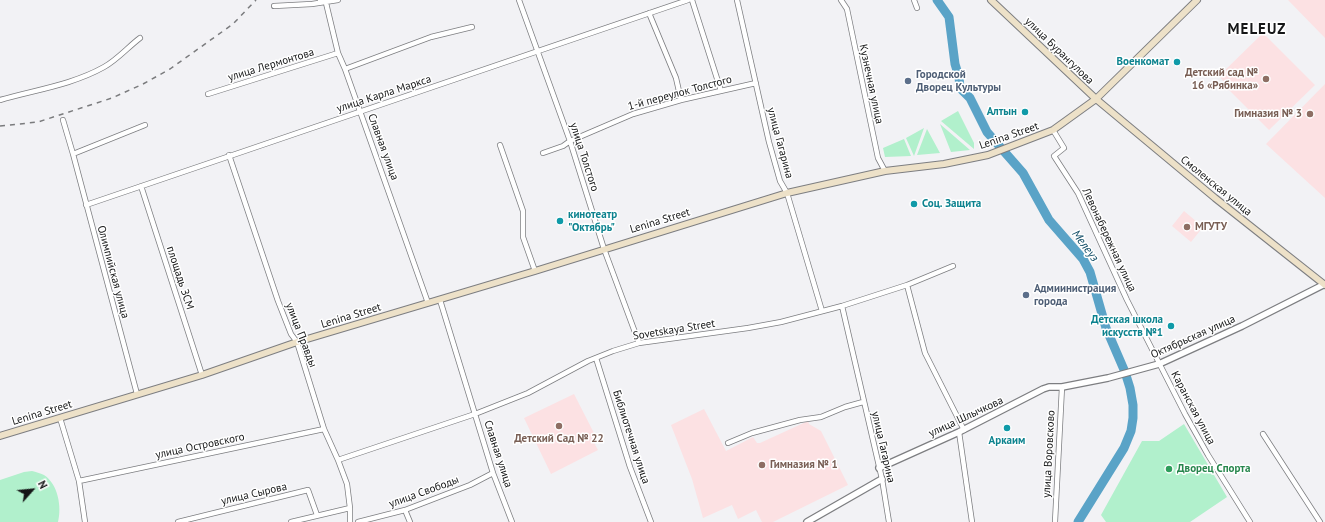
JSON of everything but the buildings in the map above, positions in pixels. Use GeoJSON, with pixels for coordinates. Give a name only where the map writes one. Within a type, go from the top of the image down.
{"type":"FeatureCollection","features":[{"type":"Feature","properties":{"kind":"main road","name":"улица Бурангулова"},"geometry":{"type":"LineString","coordinates":[[991,0],[1096,99]]}},
{"type":"Feature","properties":{"kind":"main road","name":"Lenina Street"},"geometry":{"type":"LineString","coordinates":[[0,436],[202,375],[297,342],[536,271],[787,193],[885,171],[944,164],[988,156],[1053,130],[1096,99],[1197,0]]}},
{"type":"Feature","properties":{"kind":"main road","name":"Смоленская улица"},"geometry":{"type":"LineString","coordinates":[[1096,99],[1215,198],[1325,285]]}},
{"type":"Feature","properties":{"kind":"street"},"geometry":{"type":"LineString","coordinates":[[320,0],[326,2]]}},
{"type":"Feature","properties":{"kind":"street"},"geometry":{"type":"LineString","coordinates":[[274,6],[338,0]]}},
{"type":"Feature","properties":{"kind":"street","name":"улица Толстого"},"geometry":{"type":"LineString","coordinates":[[519,0],[570,141],[604,249],[639,344]]}},
{"type":"Feature","properties":{"kind":"street","name":"улица Карла Маркса"},"geometry":{"type":"LineString","coordinates":[[86,205],[229,155],[688,0]]}},
{"type":"Feature","properties":{"kind":"street"},"geometry":{"type":"LineString","coordinates":[[692,0],[721,91]]}},
{"type":"Feature","properties":{"kind":"street","name":"улица Гагарина"},"geometry":{"type":"LineString","coordinates":[[737,0],[769,142],[780,182],[787,193],[822,311]]}},
{"type":"Feature","properties":{"kind":"street","name":"Кузнечная улица"},"geometry":{"type":"LineString","coordinates":[[841,0],[847,9],[878,158],[885,171]]}},
{"type":"Feature","properties":{"kind":"street"},"geometry":{"type":"LineString","coordinates":[[914,0],[917,8]]}},
{"type":"Feature","properties":{"kind":"street","name":"Славная улица"},"geometry":{"type":"LineString","coordinates":[[326,2],[338,53],[428,303]]}},
{"type":"Feature","properties":{"kind":"street"},"geometry":{"type":"LineString","coordinates":[[649,13],[676,78],[681,100]]}},
{"type":"Feature","properties":{"kind":"street"},"geometry":{"type":"LineString","coordinates":[[345,69],[431,37],[472,27]]}},
{"type":"Feature","properties":{"kind":"street"},"geometry":{"type":"LineString","coordinates":[[0,100],[53,86],[94,72],[105,67],[140,38]]}},
{"type":"Feature","properties":{"kind":"street","name":"улица Лермонтова"},"geometry":{"type":"LineString","coordinates":[[208,94],[338,53]]}},
{"type":"Feature","properties":{"kind":"street","name":"1-й переулок Толстого"},"geometry":{"type":"LineString","coordinates":[[543,153],[563,146],[570,141],[633,114],[681,100],[756,82]]}},
{"type":"Feature","properties":{"kind":"street","name":"Олимпийская улица"},"geometry":{"type":"LineString","coordinates":[[63,120],[137,394]]}},
{"type":"Feature","properties":{"kind":"street"},"geometry":{"type":"LineString","coordinates":[[73,154],[145,125]]}},
{"type":"Feature","properties":{"kind":"street","name":"Левонабережная улица"},"geometry":{"type":"LineString","coordinates":[[1053,130],[1064,148],[1054,156],[1078,193],[1127,300],[1159,364]]}},
{"type":"Feature","properties":{"kind":"street"},"geometry":{"type":"LineString","coordinates":[[500,145],[523,211],[523,237],[536,271]]}},
{"type":"Feature","properties":{"kind":"street","name":"улица Правды"},"geometry":{"type":"LineString","coordinates":[[229,155],[278,301],[291,334],[297,342],[324,429],[347,484],[350,522]]}},
{"type":"Feature","properties":{"kind":"street","name":"площадь ЗСМ"},"geometry":{"type":"LineString","coordinates":[[141,186],[202,375]]}},
{"type":"Feature","properties":{"kind":"street","name":"Sovetskaya Street"},"geometry":{"type":"LineString","coordinates":[[338,460],[475,414],[528,392],[596,358],[639,344],[781,322],[842,306],[906,286],[952,266]]}},
{"type":"Feature","properties":{"kind":"street","name":"Октябрьская улица"},"geometry":{"type":"LineString","coordinates":[[1062,387],[1142,370],[1159,364],[1242,326],[1325,285]]}},
{"type":"Feature","properties":{"kind":"street"},"geometry":{"type":"LineString","coordinates":[[906,286],[925,353],[961,431],[972,522]]}},
{"type":"Feature","properties":{"kind":"street","name":"Славная улица"},"geometry":{"type":"LineString","coordinates":[[440,300],[493,473],[512,522]]}},
{"type":"Feature","properties":{"kind":"street","name":"улица Гагарина"},"geometry":{"type":"LineString","coordinates":[[842,306],[882,479],[889,522]]}},
{"type":"Feature","properties":{"kind":"street","name":"Библиотечная улица"},"geometry":{"type":"LineString","coordinates":[[596,358],[630,467],[651,522]]}},
{"type":"Feature","properties":{"kind":"street","name":"Каранская улица"},"geometry":{"type":"LineString","coordinates":[[1159,364],[1208,455],[1250,522]]}},
{"type":"Feature","properties":{"kind":"street","name":"улица Шлычкова"},"geometry":{"type":"LineString","coordinates":[[879,468],[961,431],[1042,389],[1049,387],[1062,387]]}},
{"type":"Feature","properties":{"kind":"street","name":"улица Воровсково"},"geometry":{"type":"LineString","coordinates":[[1055,522],[1062,387]]}},
{"type":"Feature","properties":{"kind":"street"},"geometry":{"type":"LineString","coordinates":[[728,443],[752,433],[800,420],[821,417],[845,407],[863,402]]}},
{"type":"Feature","properties":{"kind":"street"},"geometry":{"type":"LineString","coordinates":[[60,418],[79,481],[85,522]]}},
{"type":"Feature","properties":{"kind":"street","name":"улица Островского"},"geometry":{"type":"LineString","coordinates":[[79,481],[324,429]]}},
{"type":"Feature","properties":{"kind":"street"},"geometry":{"type":"LineString","coordinates":[[1263,434],[1320,522]]}},
{"type":"Feature","properties":{"kind":"street","name":"улица Свободы"},"geometry":{"type":"LineString","coordinates":[[358,522],[405,510],[470,485],[493,473]]}},
{"type":"Feature","properties":{"kind":"street"},"geometry":{"type":"LineString","coordinates":[[807,522],[882,479]]}},
{"type":"Feature","properties":{"kind":"street","name":"улица Сырова"},"geometry":{"type":"LineString","coordinates":[[178,522],[308,490],[317,515]]}},
{"type":"Feature","properties":{"kind":"street"},"geometry":{"type":"LineString","coordinates":[[291,522],[350,508]]}},
{"type":"Feature","properties":{"kind":"street"},"geometry":{"type":"LineString","coordinates":[[405,510],[410,522]]}},
{"type":"Feature","properties":{"kind":"shaded area"},"geometry":{"type":"Polygon","coordinates":[[[1288,0],[1325,0],[1325,38],[1288,0]]]}},
{"type":"Feature","properties":{"kind":"shaded area","name":"Детский сад № 16 «Рябинка»"},"geometry":{"type":"Polygon","coordinates":[[[1263,33],[1315,85],[1269,130],[1223,84],[1224,82],[1219,76],[1263,33]]]}},
{"type":"Feature","properties":{"kind":"shaded area","name":"Гимназия № 3"},"geometry":{"type":"Polygon","coordinates":[[[1325,84],[1325,198],[1266,144],[1325,84]]]}},
{"type":"Feature","properties":{"kind":"shaded area","name":"МГУТУ"},"geometry":{"type":"Polygon","coordinates":[[[1184,211],[1203,227],[1191,242],[1172,226],[1184,211]]]}},
{"type":"Feature","properties":{"kind":"shaded area","name":"Детский Сад № 22"},"geometry":{"type":"Polygon","coordinates":[[[574,394],[595,435],[591,437],[598,450],[551,474],[524,418],[574,394]]]}},
{"type":"Feature","properties":{"kind":"shaded area","name":"Гимназия № 1"},"geometry":{"type":"Polygon","coordinates":[[[704,409],[726,451],[753,437],[757,443],[760,443],[808,421],[809,424],[821,431],[848,485],[773,522],[762,522],[756,510],[738,519],[732,505],[703,518],[692,479],[671,425],[704,409]]]}},
{"type":"Feature","properties":{"kind":"green space"},"geometry":{"type":"Polygon","coordinates":[[[958,111],[974,143],[974,149],[941,121],[958,111]]]}},
{"type":"Feature","properties":{"kind":"green space"},"geometry":{"type":"Polygon","coordinates":[[[940,124],[970,150],[951,152],[940,124]]]}},
{"type":"Feature","properties":{"kind":"green space"},"geometry":{"type":"Polygon","coordinates":[[[924,128],[914,156],[906,138],[924,128]]]}},
{"type":"Feature","properties":{"kind":"green space"},"geometry":{"type":"Polygon","coordinates":[[[927,129],[940,153],[917,155],[927,129]]]}},
{"type":"Feature","properties":{"kind":"green space"},"geometry":{"type":"Polygon","coordinates":[[[904,139],[911,156],[885,157],[883,148],[904,139]]]}},
{"type":"Feature","properties":{"kind":"green space","name":"Дворец Спорта"},"geometry":{"type":"Polygon","coordinates":[[[1184,424],[1227,497],[1190,522],[1106,522],[1101,515],[1142,441],[1159,441],[1184,424]]]}},
{"type":"Feature","properties":{"kind":"green space"},"geometry":{"type":"Polygon","coordinates":[[[32,471],[44,475],[53,484],[59,503],[58,522],[0,522],[0,480],[24,472],[32,471]]]}},
{"type":"Feature","properties":{"kind":"waterway","name":"Мелеуз"},"geometry":{"type":"LineString","coordinates":[[937,0],[949,17],[955,64],[959,77],[960,88],[970,98],[987,132],[1023,173],[1049,220],[1083,259],[1090,272],[1106,328],[1125,372],[1130,388],[1133,405],[1131,431],[1124,448],[1078,522]]}},
{"type":"Feature","properties":{"kind":"railway"},"geometry":{"type":"LineString","coordinates":[[0,126],[38,122],[112,98],[143,84],[170,69],[233,24],[256,0]]}},
{"type":"Feature","properties":{"kind":"place","name":"Военкомат"},"geometry":{"type":"Point","coordinates":[1177,62]}},
{"type":"Feature","properties":{"kind":"place","name":"Детский сад № 16 «Рябинка»"},"geometry":{"type":"Point","coordinates":[1266,79]}},
{"type":"Feature","properties":{"kind":"place","name":"Городской Дворец Культуры"},"geometry":{"type":"Point","coordinates":[908,81]}},
{"type":"Feature","properties":{"kind":"place","name":"Алтын"},"geometry":{"type":"Point","coordinates":[1025,112]}},
{"type":"Feature","properties":{"kind":"place","name":"Гимназия № 3"},"geometry":{"type":"Point","coordinates":[1310,114]}},
{"type":"Feature","properties":{"kind":"place","name":"Соц. Защита"},"geometry":{"type":"Point","coordinates":[914,204]}},
{"type":"Feature","properties":{"kind":"place","name":"кинотеатр \"Октябрь\""},"geometry":{"type":"Point","coordinates":[560,221]}},
{"type":"Feature","properties":{"kind":"place","name":"МГУТУ"},"geometry":{"type":"Point","coordinates":[1187,227]}},
{"type":"Feature","properties":{"kind":"place","name":"Адмиинистрация города"},"geometry":{"type":"Point","coordinates":[1026,295]}},
{"type":"Feature","properties":{"kind":"place","name":"Детская школа искусств №1"},"geometry":{"type":"Point","coordinates":[1171,326]}},
{"type":"Feature","properties":{"kind":"place","name":"Детский Сад № 22"},"geometry":{"type":"Point","coordinates":[559,426]}},
{"type":"Feature","properties":{"kind":"place","name":"Аркаим"},"geometry":{"type":"Point","coordinates":[1007,428]}},
{"type":"Feature","properties":{"kind":"place","name":"Гимназия № 1"},"geometry":{"type":"Point","coordinates":[762,465]}},
{"type":"Feature","properties":{"kind":"place","name":"Дворец Спорта"},"geometry":{"type":"Point","coordinates":[1169,469]}},
{"type":"Feature","properties":{"kind":"district","name":"MELEUZ"},"geometry":{"type":"Point","coordinates":[1257,30]}}]}
